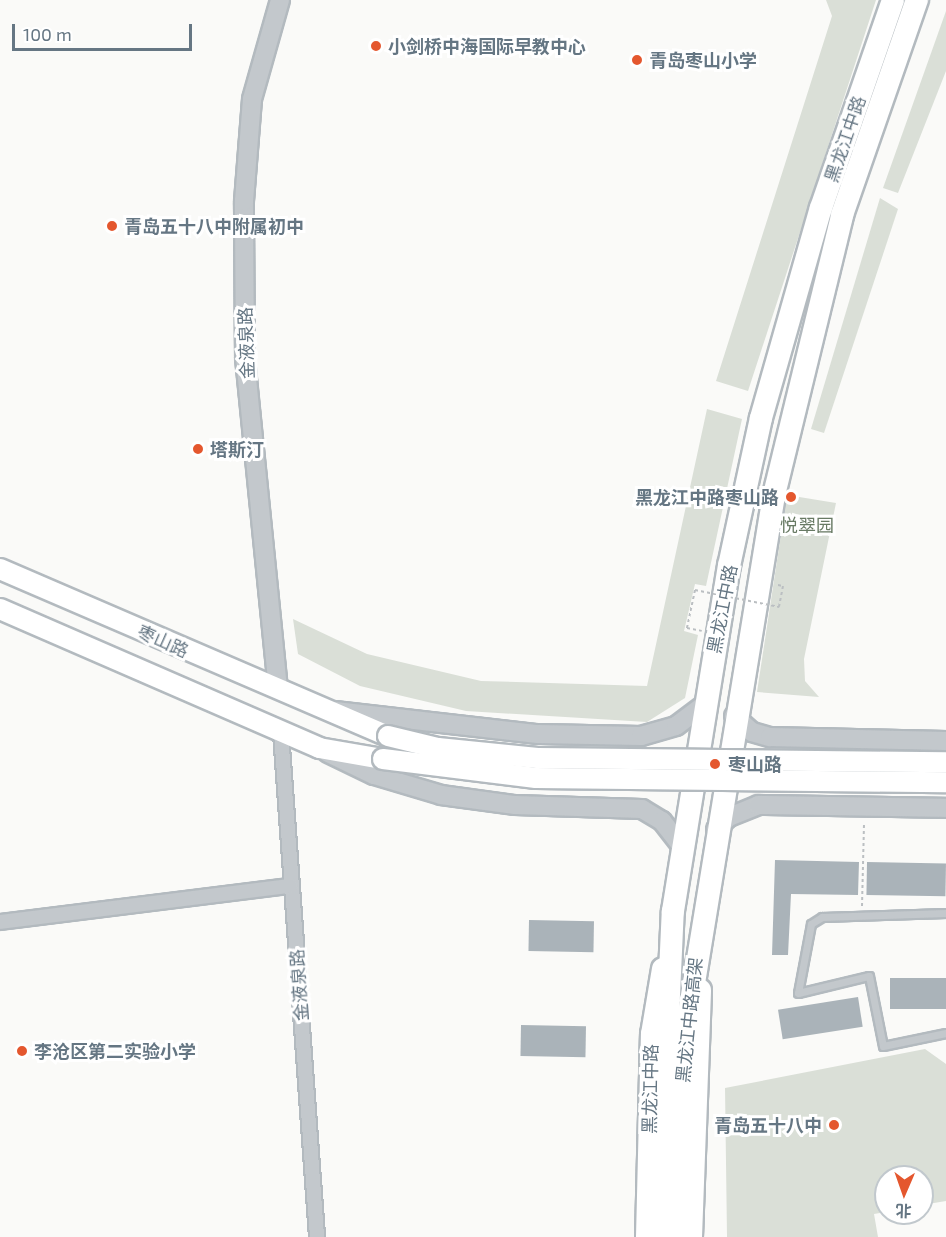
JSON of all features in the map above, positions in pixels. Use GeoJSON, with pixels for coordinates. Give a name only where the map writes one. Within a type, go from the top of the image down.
{"type":"FeatureCollection","features":[{"type":"Feature","properties":{"kind":"main road","name":"黑龙江中路"},"geometry":{"type":"LineString","coordinates":[[647,1237],[652,1034],[717,634],[765,407],[821,208],[893,0]]}},
{"type":"Feature","properties":{"kind":"main road","name":"黑龙江中路"},"geometry":{"type":"LineString","coordinates":[[691,1237],[701,916],[774,495],[842,215],[917,0]]}},
{"type":"Feature","properties":{"kind":"main road","name":"枣山路"},"geometry":{"type":"LineString","coordinates":[[0,569],[388,736],[458,751],[538,758],[946,762]]}},
{"type":"Feature","properties":{"kind":"main road","name":"枣山路"},"geometry":{"type":"LineString","coordinates":[[0,609],[319,748],[383,759],[536,778],[946,782]]}},
{"type":"Feature","properties":{"kind":"main road","name":"黑龙江中路高架"},"geometry":{"type":"LineString","coordinates":[[671,1124],[673,911]]}},
{"type":"Feature","properties":{"kind":"main road","name":"黑龙江中路高架"},"geometry":{"type":"LineString","coordinates":[[671,1124],[701,916]]}},
{"type":"Feature","properties":{"kind":"main road","name":"黑龙江中路"},"geometry":{"type":"LineString","coordinates":[[658,1237],[671,1124]]}},
{"type":"Feature","properties":{"kind":"main road","name":"黑龙江中路"},"geometry":{"type":"LineString","coordinates":[[671,1124],[675,1237]]}},
{"type":"Feature","properties":{"kind":"street","name":"金液泉路"},"geometry":{"type":"LineString","coordinates":[[278,689],[245,358],[244,201],[252,99],[280,0]]}},
{"type":"Feature","properties":{"kind":"street","name":"枣山路"},"geometry":{"type":"LineString","coordinates":[[328,710],[538,734],[641,736],[676,726],[704,705]]}},
{"type":"Feature","properties":{"kind":"street"},"geometry":{"type":"LineString","coordinates":[[734,716],[752,732],[770,737],[946,741]]}},
{"type":"Feature","properties":{"kind":"street","name":"金液泉路"},"geometry":{"type":"LineString","coordinates":[[281,733],[317,1237]]}},
{"type":"Feature","properties":{"kind":"street","name":"枣山路"},"geometry":{"type":"LineString","coordinates":[[319,748],[374,775],[441,795],[515,805],[642,809],[662,821],[681,845]]}},
{"type":"Feature","properties":{"kind":"street"},"geometry":{"type":"LineString","coordinates":[[715,831],[729,817],[758,805],[946,808]]}},
{"type":"Feature","properties":{"kind":"street"},"geometry":{"type":"LineString","coordinates":[[0,922],[291,886]]}},
{"type":"Feature","properties":{"kind":"lane"},"geometry":{"type":"LineString","coordinates":[[946,913],[822,917],[811,924],[798,993],[869,976],[883,1046],[946,1033]]}},
{"type":"Feature","properties":{"kind":"path"},"geometry":{"type":"LineString","coordinates":[[717,634],[687,628],[695,590],[779,607]]}},
{"type":"Feature","properties":{"kind":"path"},"geometry":{"type":"LineString","coordinates":[[862,915],[864,807]]}},
{"type":"Feature","properties":{"kind":"green space"},"geometry":{"type":"Polygon","coordinates":[[[826,0],[876,0],[748,391],[716,381],[832,16],[826,0]]]}},
{"type":"Feature","properties":{"kind":"green space"},"geometry":{"type":"Polygon","coordinates":[[[946,11],[946,71],[898,193],[883,188],[946,11]]]}},
{"type":"Feature","properties":{"kind":"green space"},"geometry":{"type":"Polygon","coordinates":[[[880,198],[898,209],[824,433],[811,429],[880,198]]]}},
{"type":"Feature","properties":{"kind":"green space"},"geometry":{"type":"Polygon","coordinates":[[[707,409],[742,419],[706,586],[695,584],[684,631],[698,635],[685,698],[647,722],[466,711],[360,686],[298,654],[293,619],[367,654],[481,681],[647,686],[707,409]]]}},
{"type":"Feature","properties":{"kind":"green space","name":"悦翠园"},"geometry":{"type":"Polygon","coordinates":[[[787,495],[836,503],[804,659],[805,681],[819,697],[757,692],[787,495]]]}},
{"type":"Feature","properties":{"kind":"green space","name":"青岛五十八中"},"geometry":{"type":"Polygon","coordinates":[[[925,1049],[946,1064],[946,1201],[934,1203],[934,1165],[874,1165],[874,1225],[876,1225],[878,1237],[727,1237],[725,1088],[925,1049]]]}},
{"type":"Feature","properties":{"kind":"building"},"geometry":{"type":"Polygon","coordinates":[[[775,860],[859,862],[858,895],[791,894],[788,955],[772,955],[775,860]]]}},
{"type":"Feature","properties":{"kind":"building"},"geometry":{"type":"Polygon","coordinates":[[[867,862],[946,863],[945,896],[866,895],[867,862]]]}},
{"type":"Feature","properties":{"kind":"building"},"geometry":{"type":"Polygon","coordinates":[[[529,920],[594,921],[593,952],[528,951],[529,920]]]}},
{"type":"Feature","properties":{"kind":"building"},"geometry":{"type":"Polygon","coordinates":[[[890,978],[946,978],[946,1009],[890,1009],[890,978]]]}},
{"type":"Feature","properties":{"kind":"building"},"geometry":{"type":"Polygon","coordinates":[[[858,997],[863,1027],[783,1039],[778,1010],[858,997]]]}},
{"type":"Feature","properties":{"kind":"building"},"geometry":{"type":"Polygon","coordinates":[[[521,1025],[586,1026],[585,1057],[520,1056],[521,1025]]]}},
{"type":"Feature","properties":{"kind":"place","name":"小剑桥中海国际早教中心"},"geometry":{"type":"Point","coordinates":[376,46]}},
{"type":"Feature","properties":{"kind":"place","name":"青岛枣山小学"},"geometry":{"type":"Point","coordinates":[637,60]}},
{"type":"Feature","properties":{"kind":"place","name":"青岛五十八中附属初中"},"geometry":{"type":"Point","coordinates":[112,226]}},
{"type":"Feature","properties":{"kind":"place","name":"塔斯汀"},"geometry":{"type":"Point","coordinates":[198,449]}},
{"type":"Feature","properties":{"kind":"place","name":"黑龙江中路枣山路"},"geometry":{"type":"Point","coordinates":[791,497]}},
{"type":"Feature","properties":{"kind":"place","name":"枣山路"},"geometry":{"type":"Point","coordinates":[715,764]}},
{"type":"Feature","properties":{"kind":"place","name":"李沧区第二实验小学"},"geometry":{"type":"Point","coordinates":[22,1051]}},
{"type":"Feature","properties":{"kind":"place","name":"青岛五十八中"},"geometry":{"type":"Point","coordinates":[834,1125]}}]}
